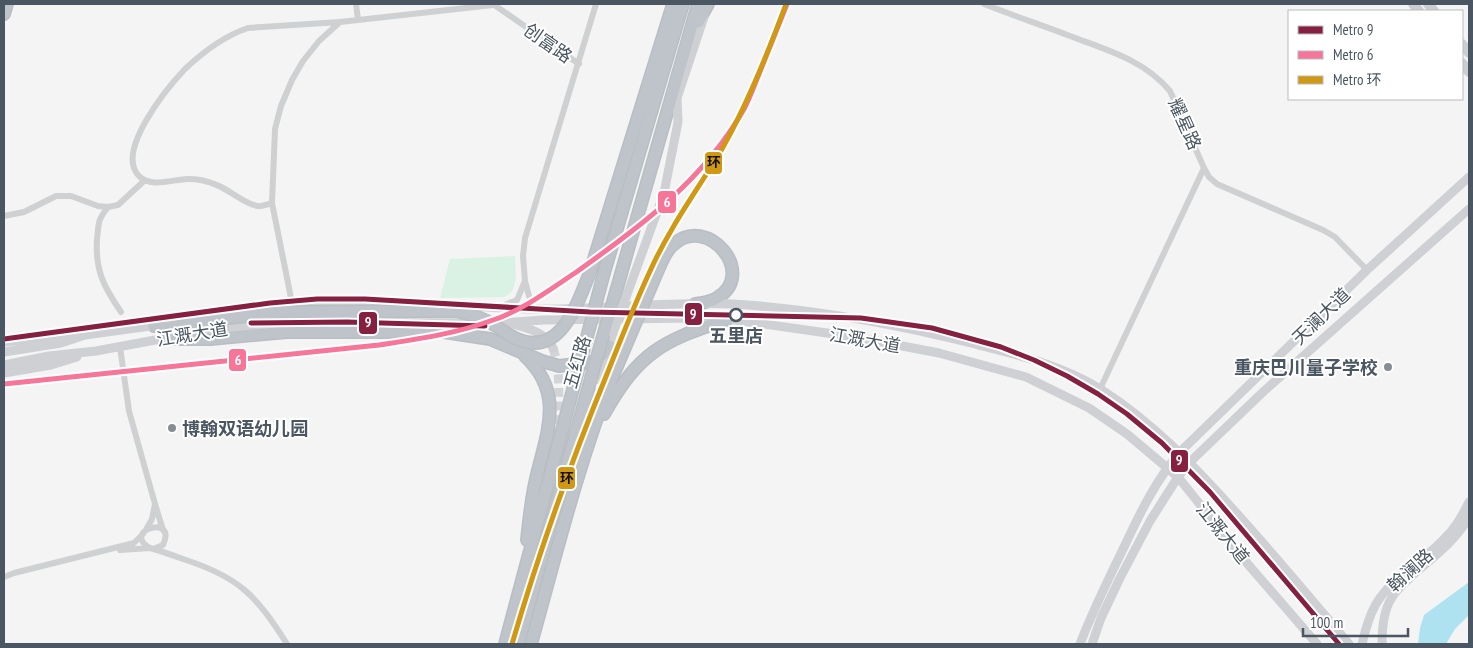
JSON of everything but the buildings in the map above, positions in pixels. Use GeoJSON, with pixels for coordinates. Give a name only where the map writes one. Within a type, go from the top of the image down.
{"type":"FeatureCollection","features":[{"type":"Feature","properties":{"kind":"highway"},"geometry":{"type":"LineString","coordinates":[[4,14],[7,4]]}},
{"type":"Feature","properties":{"kind":"highway"},"geometry":{"type":"LineString","coordinates":[[154,326],[285,312],[456,312],[474,315],[495,325],[514,338],[533,343],[550,338],[566,326],[589,275],[675,4]]}},
{"type":"Feature","properties":{"kind":"highway","name":"五红路"},"geometry":{"type":"LineString","coordinates":[[505,644],[604,273],[683,4]]}},
{"type":"Feature","properties":{"kind":"highway","name":"五红路"},"geometry":{"type":"LineString","coordinates":[[518,644],[595,377],[621,274],[698,4]]}},
{"type":"Feature","properties":{"kind":"highway"},"geometry":{"type":"LineString","coordinates":[[678,98],[687,43],[708,4]]}},
{"type":"Feature","properties":{"kind":"highway"},"geometry":{"type":"LineString","coordinates":[[645,96],[670,46]]}},
{"type":"Feature","properties":{"kind":"highway"},"geometry":{"type":"LineString","coordinates":[[531,644],[582,461],[612,378],[666,255],[674,244],[686,237],[696,236],[709,239],[721,246],[728,254],[732,276],[723,294],[715,299],[695,304]]}},
{"type":"Feature","properties":{"kind":"highway"},"geometry":{"type":"LineString","coordinates":[[582,461],[602,418],[630,373],[665,343],[689,332],[728,320]]}},
{"type":"Feature","properties":{"kind":"highway"},"geometry":{"type":"LineString","coordinates":[[163,339],[210,339],[287,332],[444,332],[481,336],[559,366],[593,362],[609,346]]}},
{"type":"Feature","properties":{"kind":"highway"},"geometry":{"type":"LineString","coordinates":[[511,347],[523,355],[536,368],[547,390],[550,402],[550,426],[535,481],[523,577]]}},
{"type":"Feature","properties":{"kind":"main road"},"geometry":{"type":"LineString","coordinates":[[670,46],[675,4]]}},
{"type":"Feature","properties":{"kind":"main road"},"geometry":{"type":"LineString","coordinates":[[595,377],[609,346],[664,192],[678,122],[678,98],[708,4]]}},
{"type":"Feature","properties":{"kind":"main road","name":"天澜大道"},"geometry":{"type":"LineString","coordinates":[[1080,644],[1091,616],[1140,513],[1167,467],[1180,452],[1367,270],[1469,177]]}},
{"type":"Feature","properties":{"kind":"main road","name":"天澜大道"},"geometry":{"type":"LineString","coordinates":[[1092,644],[1120,578],[1150,521],[1178,477],[1190,462],[1264,391],[1469,209]]}},
{"type":"Feature","properties":{"kind":"main road","name":"江溉大道"},"geometry":{"type":"LineString","coordinates":[[4,352],[61,343],[85,335],[154,326],[209,313],[292,303],[435,304],[536,309],[732,304],[828,313],[940,335],[1032,359],[1068,373],[1100,389],[1141,418],[1190,462],[1271,551],[1349,644]]}},
{"type":"Feature","properties":{"kind":"main road","name":"江溉大道"},"geometry":{"type":"LineString","coordinates":[[4,365],[49,356],[120,347],[209,330],[284,323],[506,322],[694,318],[728,320],[855,337],[934,352],[1026,377],[1089,408],[1126,434],[1178,477],[1246,562],[1317,644]]}},
{"type":"Feature","properties":{"kind":"main road"},"geometry":{"type":"LineString","coordinates":[[506,322],[539,332],[547,338],[553,348]]}},
{"type":"Feature","properties":{"kind":"main road"},"geometry":{"type":"LineString","coordinates":[[4,342],[85,335]]}},
{"type":"Feature","properties":{"kind":"main road"},"geometry":{"type":"LineString","coordinates":[[4,373],[51,365],[96,351]]}},
{"type":"Feature","properties":{"kind":"main road","name":"翰澜路"},"geometry":{"type":"LineString","coordinates":[[1362,644],[1370,617],[1382,595],[1392,584],[1443,541],[1455,528],[1469,502]]}},
{"type":"Feature","properties":{"kind":"main road","name":"翰澜路"},"geometry":{"type":"LineString","coordinates":[[1382,644],[1386,610],[1390,599],[1398,589],[1448,545],[1460,532],[1469,517]]}},
{"type":"Feature","properties":{"kind":"street"},"geometry":{"type":"LineString","coordinates":[[356,4],[358,20]]}},
{"type":"Feature","properties":{"kind":"street"},"geometry":{"type":"LineString","coordinates":[[272,203],[259,206],[250,204],[236,194],[214,183],[189,179],[159,182],[144,180],[138,176],[133,158],[135,144],[142,126],[155,106],[185,69],[212,47],[236,32],[248,28],[340,22],[493,4]]}},
{"type":"Feature","properties":{"kind":"street","name":"创富路"},"geometry":{"type":"LineString","coordinates":[[493,4],[579,64]]}},
{"type":"Feature","properties":{"kind":"street"},"geometry":{"type":"LineString","coordinates":[[536,309],[529,296],[525,282],[523,256],[525,238],[596,4]]}},
{"type":"Feature","properties":{"kind":"street","name":"耀星路"},"geometry":{"type":"LineString","coordinates":[[984,4],[1120,55],[1146,68],[1170,91],[1209,177],[1217,184],[1310,223],[1329,234],[1344,246],[1367,270]]}},
{"type":"Feature","properties":{"kind":"street"},"geometry":{"type":"LineString","coordinates":[[292,303],[272,203],[276,129],[281,106],[303,60],[340,22]]}},
{"type":"Feature","properties":{"kind":"street"},"geometry":{"type":"LineString","coordinates":[[1100,389],[1204,168]]}},
{"type":"Feature","properties":{"kind":"street"},"geometry":{"type":"LineString","coordinates":[[4,216],[24,212],[56,196],[71,196],[98,206],[118,205],[144,180]]}},
{"type":"Feature","properties":{"kind":"street"},"geometry":{"type":"LineString","coordinates":[[108,207],[99,218],[96,258],[109,295],[121,312]]}},
{"type":"Feature","properties":{"kind":"street"},"geometry":{"type":"LineString","coordinates":[[496,307],[511,304],[517,300],[525,282]]}},
{"type":"Feature","properties":{"kind":"street"},"geometry":{"type":"LineString","coordinates":[[120,347],[129,411],[165,538],[169,550],[189,561]]}},
{"type":"Feature","properties":{"kind":"street"},"geometry":{"type":"LineString","coordinates":[[4,577],[134,543],[152,519],[155,504]]}},
{"type":"Feature","properties":{"kind":"street"},"geometry":{"type":"LineString","coordinates":[[152,549],[143,541],[144,531],[148,527],[156,526],[163,530]]}},
{"type":"Feature","properties":{"kind":"street"},"geometry":{"type":"LineString","coordinates":[[152,549],[163,544],[165,538]]}},
{"type":"Feature","properties":{"kind":"street"},"geometry":{"type":"LineString","coordinates":[[106,550],[152,549],[220,573],[246,590],[268,615],[287,644]]}},
{"type":"Feature","properties":{"kind":"green space"},"geometry":{"type":"Polygon","coordinates":[[[515,256],[515,285],[509,294],[504,297],[440,298],[450,259],[515,256]]]}},
{"type":"Feature","properties":{"kind":"water"},"geometry":{"type":"Polygon","coordinates":[[[1469,582],[1469,615],[1455,629],[1446,644],[1418,644],[1424,615],[1469,582]]]}},
{"type":"Feature","properties":{"kind":"tunnel"},"geometry":{"type":"LineString","coordinates":[[553,348],[559,384],[553,445]]}},
{"type":"Feature","properties":{"kind":"tunnel"},"geometry":{"type":"LineString","coordinates":[[524,644],[599,377]]}},
{"type":"Feature","properties":{"kind":"metro line","name":"环"},"geometry":{"type":"LineString","coordinates":[[512,644],[544,541],[568,474],[639,295],[667,238],[722,149],[740,114],[765,59],[786,4]]}},
{"type":"Feature","properties":{"kind":"metro line","name":"6"},"geometry":{"type":"LineString","coordinates":[[4,384],[379,345],[436,336],[465,329],[515,311],[575,273],[646,220],[690,180],[710,158],[728,135],[746,105],[787,4]]}},
{"type":"Feature","properties":{"kind":"metro line","name":"9"},"geometry":{"type":"LineString","coordinates":[[4,339],[270,303],[317,299],[365,299],[590,312],[861,318],[932,328],[1001,347],[1034,360],[1067,376],[1127,414],[1162,443],[1210,492],[1339,644]]}},
{"type":"Feature","properties":{"kind":"metro line","name":"9"},"geometry":{"type":"LineString","coordinates":[[251,323],[347,322],[485,326]]}},
{"type":"Feature","properties":{"kind":"place","name":"五里店"},"geometry":{"type":"Point","coordinates":[736,315]}},
{"type":"Feature","properties":{"kind":"place","name":"重庆巴川量子学校"},"geometry":{"type":"Point","coordinates":[1388,367]}},
{"type":"Feature","properties":{"kind":"place","name":"博翰双语幼儿园"},"geometry":{"type":"Point","coordinates":[172,428]}}]}
